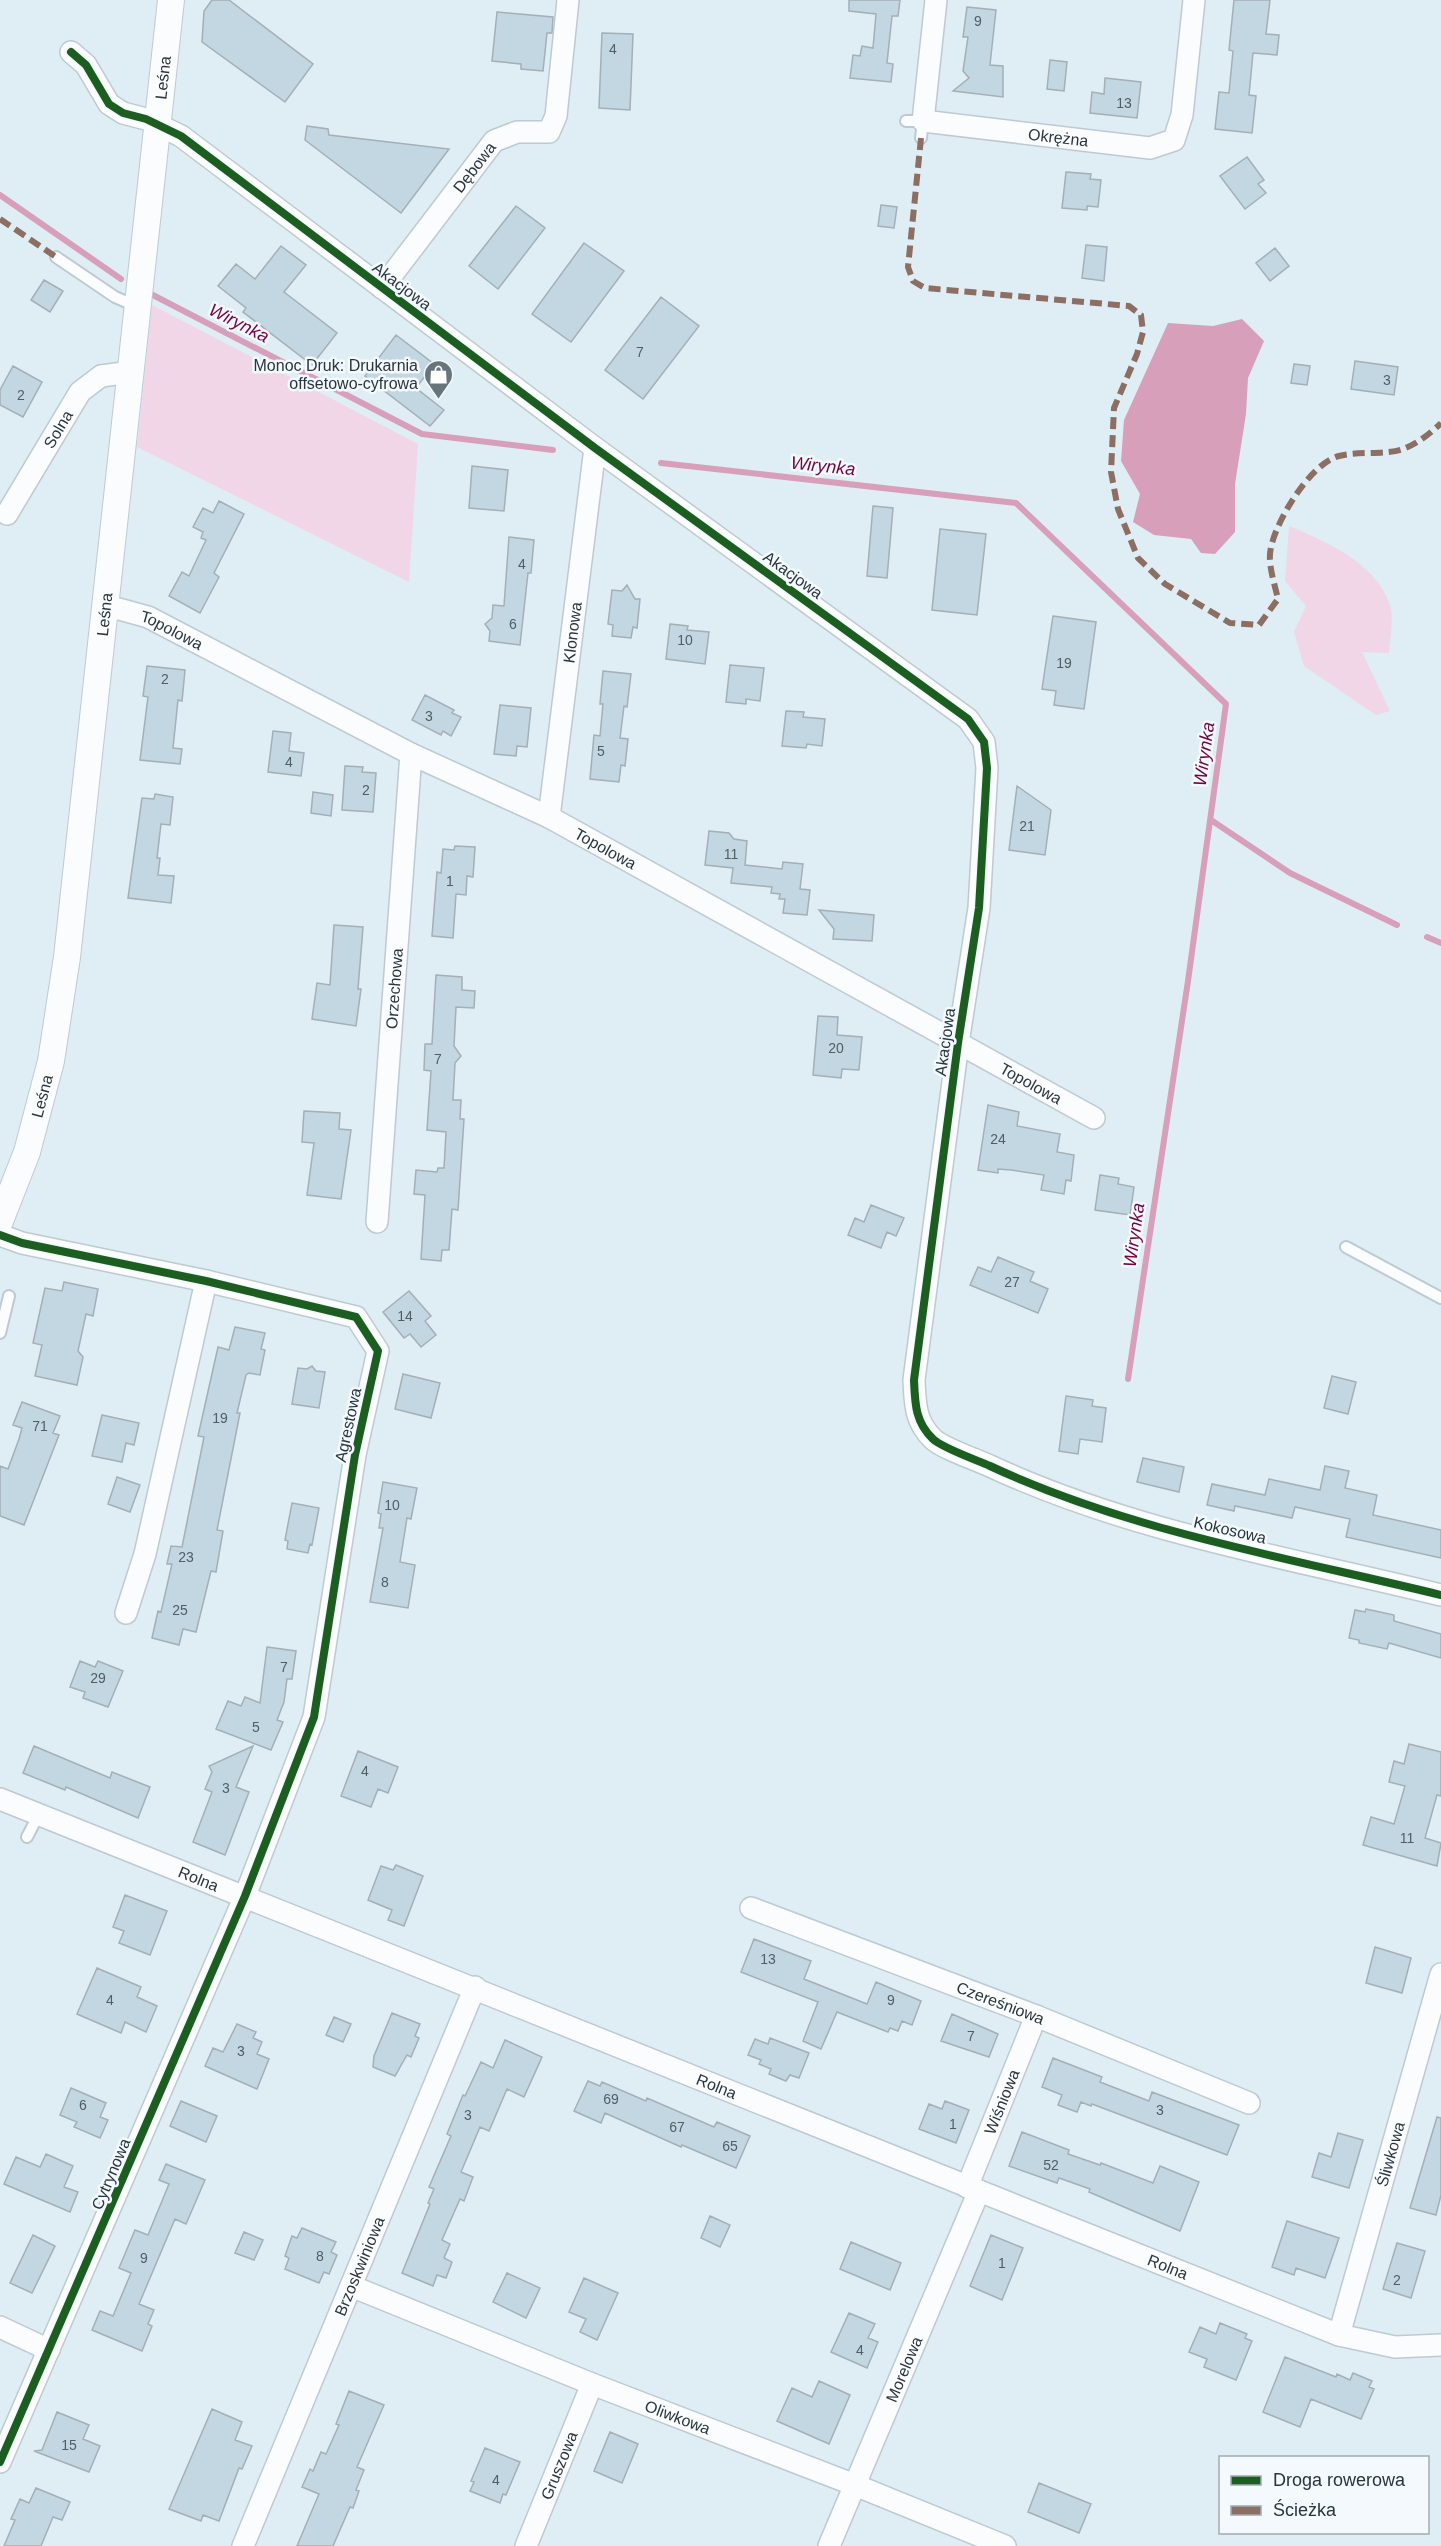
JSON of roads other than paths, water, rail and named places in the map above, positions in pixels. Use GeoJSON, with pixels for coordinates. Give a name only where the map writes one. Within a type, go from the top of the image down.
{"type":"FeatureCollection","features":[{"type":"Feature","properties":{"kind":"street","name":"Leśna"},"geometry":{"type":"LineString","coordinates":[[0,1221],[27,1152],[51,1061],[67,957],[171,0]]}},
{"type":"Feature","properties":{"kind":"street","name":"Dębowa"},"geometry":{"type":"LineString","coordinates":[[382,288],[494,141],[517,132],[549,132],[556,116],[568,0]]}},
{"type":"Feature","properties":{"kind":"street","name":"Okrężna"},"geometry":{"type":"LineString","coordinates":[[936,0],[917,127],[1149,148],[1174,140],[1182,115],[1194,0]]}},
{"type":"Feature","properties":{"kind":"street","name":"Akacjowa"},"geometry":{"type":"LineString","coordinates":[[71,52],[86,65],[109,104],[123,113],[146,119],[181,136],[595,448],[968,719],[984,742],[987,768],[979,908],[958,1043],[914,1380],[916,1415],[933,1440],[1017,1478]]}},
{"type":"Feature","properties":{"kind":"street","name":"Solna"},"geometry":{"type":"LineString","coordinates":[[7,514],[80,392],[101,376],[131,372]]}},
{"type":"Feature","properties":{"kind":"street","name":"Klonowa"},"geometry":{"type":"LineString","coordinates":[[549,817],[595,448]]}},
{"type":"Feature","properties":{"kind":"street","name":"Topolowa"},"geometry":{"type":"LineString","coordinates":[[106,609],[119,609],[148,617],[411,754],[549,817],[1094,1118]]}},
{"type":"Feature","properties":{"kind":"street","name":"Orzechowa"},"geometry":{"type":"LineString","coordinates":[[377,1222],[411,754]]}},
{"type":"Feature","properties":{"kind":"street","name":"Agrestowa"},"geometry":{"type":"LineString","coordinates":[[0,1235],[22,1243],[206,1281],[356,1317],[378,1351],[355,1455],[314,1717],[245,1896]]}},
{"type":"Feature","properties":{"kind":"street"},"geometry":{"type":"LineString","coordinates":[[126,1613],[145,1554],[206,1281]]}},
{"type":"Feature","properties":{"kind":"street","name":"Kokosowa"},"geometry":{"type":"LineString","coordinates":[[1017,1478],[1076,1502],[1147,1524],[1441,1595]]}},
{"type":"Feature","properties":{"kind":"street","name":"Rolna"},"geometry":{"type":"LineString","coordinates":[[0,1799],[475,1987],[1339,2335],[1395,2347],[1441,2344]]}},
{"type":"Feature","properties":{"kind":"street","name":"Cytrynowa"},"geometry":{"type":"LineString","coordinates":[[0,2462],[245,1896]]}},
{"type":"Feature","properties":{"kind":"street","name":"Czereśniowa"},"geometry":{"type":"LineString","coordinates":[[751,1908],[1036,2016],[1249,2103]]}},
{"type":"Feature","properties":{"kind":"street","name":"Śliwkowa"},"geometry":{"type":"LineString","coordinates":[[1339,2335],[1441,1974]]}},
{"type":"Feature","properties":{"kind":"street","name":"Brzoskwiniowa"},"geometry":{"type":"LineString","coordinates":[[243,2546],[475,1987]]}},
{"type":"Feature","properties":{"kind":"street","name":"Wiśniowa"},"geometry":{"type":"LineString","coordinates":[[973,2189],[1036,2016]]}},
{"type":"Feature","properties":{"kind":"street","name":"Morelowa"},"geometry":{"type":"LineString","coordinates":[[829,2546],[973,2189]]}},
{"type":"Feature","properties":{"kind":"street","name":"Oliwkowa"},"geometry":{"type":"LineString","coordinates":[[351,2286],[592,2384],[855,2485],[1005,2546]]}},
{"type":"Feature","properties":{"kind":"street"},"geometry":{"type":"LineString","coordinates":[[0,2327],[49,2350]]}},
{"type":"Feature","properties":{"kind":"street","name":"Gruszowa"},"geometry":{"type":"LineString","coordinates":[[526,2546],[592,2384]]}},
{"type":"Feature","properties":{"kind":"lane"},"geometry":{"type":"LineString","coordinates":[[56,257],[115,297],[139,307]]}},
{"type":"Feature","properties":{"kind":"lane"},"geometry":{"type":"LineString","coordinates":[[1346,1247],[1441,1298]]}},
{"type":"Feature","properties":{"kind":"lane"},"geometry":{"type":"LineString","coordinates":[[0,1333],[9,1296]]}},
{"type":"Feature","properties":{"kind":"lane"},"geometry":{"type":"LineString","coordinates":[[27,1837],[39,1814]]}},
{"type":"Feature","properties":{"kind":"waterway","name":"Wirynka"},"geometry":{"type":"LineString","coordinates":[[0,195],[121,279]]}},
{"type":"Feature","properties":{"kind":"waterway","name":"Wirynka"},"geometry":{"type":"LineString","coordinates":[[149,293],[422,434],[553,450]]}},
{"type":"Feature","properties":{"kind":"waterway","name":"Wirynka"},"geometry":{"type":"LineString","coordinates":[[661,463],[1016,503],[1226,704],[1188,981],[1128,1379]]}},
{"type":"Feature","properties":{"kind":"waterway"},"geometry":{"type":"LineString","coordinates":[[1211,820],[1290,873],[1397,925]]}},
{"type":"Feature","properties":{"kind":"waterway"},"geometry":{"type":"LineString","coordinates":[[1427,937],[1441,943]]}},
{"type":"Feature","properties":{"kind":"place","name":"Monoc Druk: Drukarnia offsetowo-cyfrowa"},"geometry":{"type":"Point","coordinates":[439,400]}}]}
